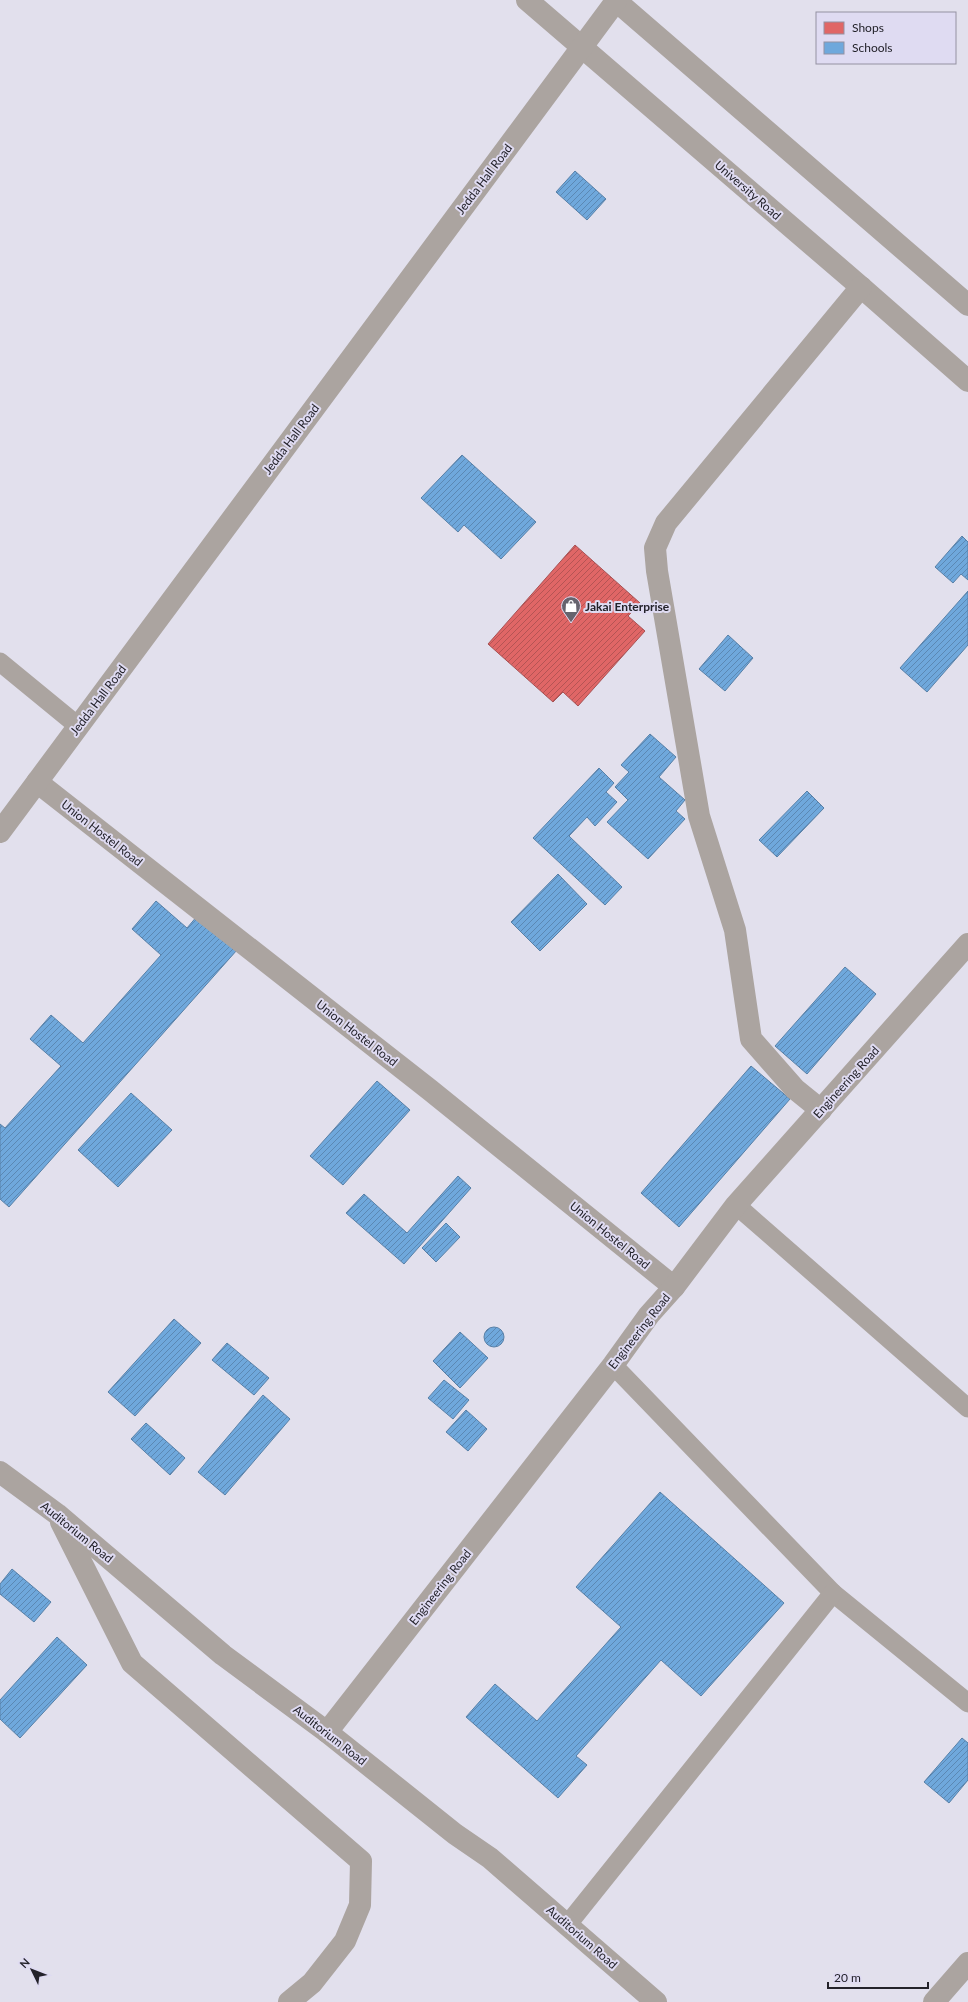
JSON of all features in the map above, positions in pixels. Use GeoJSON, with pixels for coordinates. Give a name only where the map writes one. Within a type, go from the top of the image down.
{"type":"FeatureCollection","features":[{"type":"Feature","properties":{"kind":"street","name":"University Road"},"geometry":{"type":"LineString","coordinates":[[527,0],[968,381]]}},
{"type":"Feature","properties":{"kind":"street","name":"Jedda Hall Road"},"geometry":{"type":"LineString","coordinates":[[0,832],[616,1]]}},
{"type":"Feature","properties":{"kind":"street"},"geometry":{"type":"LineString","coordinates":[[616,1],[968,305]]}},
{"type":"Feature","properties":{"kind":"street"},"geometry":{"type":"LineString","coordinates":[[821,1110],[795,1089],[751,1039],[735,930],[699,816],[655,548],[666,523],[861,287]]}},
{"type":"Feature","properties":{"kind":"street","name":"Union Hostel Road"},"geometry":{"type":"LineString","coordinates":[[37,782],[430,1090],[674,1287]]}},
{"type":"Feature","properties":{"kind":"street","name":"Engineering Road"},"geometry":{"type":"LineString","coordinates":[[327,1732],[613,1365],[649,1315],[674,1287],[736,1205],[968,944]]}},
{"type":"Feature","properties":{"kind":"street","name":"Auditorium Road"},"geometry":{"type":"LineString","coordinates":[[0,1472],[57,1514],[223,1655],[327,1732],[455,1834],[490,1858],[568,1924],[656,2002]]}},
{"type":"Feature","properties":{"kind":"street"},"geometry":{"type":"LineString","coordinates":[[57,1514],[132,1663],[361,1861],[360,1905],[345,1941],[312,1983],[289,2002]]}},
{"type":"Feature","properties":{"kind":"street"},"geometry":{"type":"LineString","coordinates":[[934,2002],[968,1963]]}},
{"type":"Feature","properties":{"kind":"lane"},"geometry":{"type":"LineString","coordinates":[[0,662],[78,726]]}},
{"type":"Feature","properties":{"kind":"lane"},"geometry":{"type":"LineString","coordinates":[[736,1205],[968,1408]]}},
{"type":"Feature","properties":{"kind":"lane"},"geometry":{"type":"LineString","coordinates":[[613,1365],[833,1593],[968,1703]]}},
{"type":"Feature","properties":{"kind":"lane"},"geometry":{"type":"LineString","coordinates":[[568,1924],[833,1593]]}},
{"type":"Feature","properties":{"kind":"building: Shops","name":"Jakai Enterprise"},"geometry":{"type":"Polygon","coordinates":[[[575,545],[640,603],[628,616],[645,631],[578,706],[563,692],[553,702],[488,644],[575,545]]]}},
{"type":"Feature","properties":{"kind":"building: Schools"},"geometry":{"type":"Polygon","coordinates":[[[575,171],[606,199],[587,220],[556,192],[575,171]]]}},
{"type":"Feature","properties":{"kind":"building: Schools"},"geometry":{"type":"Polygon","coordinates":[[[462,455],[536,522],[501,559],[464,525],[458,532],[421,498],[462,455]]]}},
{"type":"Feature","properties":{"kind":"building: Schools"},"geometry":{"type":"Polygon","coordinates":[[[962,536],[968,542],[968,580],[961,574],[953,583],[935,567],[962,536]]]}},
{"type":"Feature","properties":{"kind":"building: Schools"},"geometry":{"type":"Polygon","coordinates":[[[968,591],[968,645],[927,692],[900,668],[968,591]]]}},
{"type":"Feature","properties":{"kind":"building: Schools"},"geometry":{"type":"Polygon","coordinates":[[[728,635],[753,658],[725,691],[699,669],[728,635]]]}},
{"type":"Feature","properties":{"kind":"building: Schools"},"geometry":{"type":"Polygon","coordinates":[[[650,734],[676,757],[659,777],[685,800],[676,811],[685,819],[648,859],[607,822],[628,800],[615,787],[629,772],[621,765],[650,734]]]}},
{"type":"Feature","properties":{"kind":"building: Schools"},"geometry":{"type":"Polygon","coordinates":[[[599,768],[614,783],[606,792],[617,802],[595,826],[587,817],[569,836],[622,887],[605,905],[533,838],[599,768]]]}},
{"type":"Feature","properties":{"kind":"building: Schools"},"geometry":{"type":"Polygon","coordinates":[[[807,791],[824,808],[777,857],[759,840],[807,791]]]}},
{"type":"Feature","properties":{"kind":"building: Schools"},"geometry":{"type":"Polygon","coordinates":[[[558,874],[587,904],[540,951],[511,922],[558,874]]]}},
{"type":"Feature","properties":{"kind":"building: Schools"},"geometry":{"type":"Polygon","coordinates":[[[156,901],[187,928],[198,915],[237,950],[9,1207],[0,1199],[0,1124],[5,1128],[61,1066],[30,1039],[51,1015],[83,1043],[161,955],[132,929],[156,901]]]}},
{"type":"Feature","properties":{"kind":"building: Schools"},"geometry":{"type":"Polygon","coordinates":[[[845,967],[876,994],[807,1074],[775,1046],[845,967]]]}},
{"type":"Feature","properties":{"kind":"building: Schools"},"geometry":{"type":"Polygon","coordinates":[[[751,1066],[790,1099],[679,1227],[641,1193],[751,1066]]]}},
{"type":"Feature","properties":{"kind":"building: Schools"},"geometry":{"type":"Polygon","coordinates":[[[377,1081],[410,1110],[343,1185],[310,1156],[377,1081]]]}},
{"type":"Feature","properties":{"kind":"building: Schools"},"geometry":{"type":"Polygon","coordinates":[[[131,1093],[172,1130],[118,1187],[78,1150],[131,1093]]]}},
{"type":"Feature","properties":{"kind":"building: Schools"},"geometry":{"type":"Polygon","coordinates":[[[458,1176],[471,1188],[404,1264],[346,1213],[364,1194],[407,1233],[458,1176]]]}},
{"type":"Feature","properties":{"kind":"building: Schools"},"geometry":{"type":"Polygon","coordinates":[[[446,1223],[460,1237],[436,1262],[422,1248],[446,1223]]]}},
{"type":"Feature","properties":{"kind":"building: Schools"},"geometry":{"type":"Polygon","coordinates":[[[174,1319],[201,1343],[135,1416],[108,1392],[174,1319]]]}},
{"type":"Feature","properties":{"kind":"building: Schools"},"geometry":{"type":"Polygon","coordinates":[[[494,1327],[501,1330],[504,1337],[501,1344],[494,1347],[487,1344],[484,1337],[487,1330],[494,1327]]]}},
{"type":"Feature","properties":{"kind":"building: Schools"},"geometry":{"type":"Polygon","coordinates":[[[460,1332],[488,1358],[460,1388],[433,1361],[460,1332]]]}},
{"type":"Feature","properties":{"kind":"building: Schools"},"geometry":{"type":"Polygon","coordinates":[[[227,1343],[269,1378],[254,1395],[212,1360],[227,1343]]]}},
{"type":"Feature","properties":{"kind":"building: Schools"},"geometry":{"type":"Polygon","coordinates":[[[444,1380],[469,1400],[453,1419],[428,1398],[444,1380]]]}},
{"type":"Feature","properties":{"kind":"building: Schools"},"geometry":{"type":"Polygon","coordinates":[[[263,1395],[290,1419],[225,1495],[198,1472],[263,1395]]]}},
{"type":"Feature","properties":{"kind":"building: Schools"},"geometry":{"type":"Polygon","coordinates":[[[466,1410],[487,1429],[468,1451],[446,1432],[466,1410]]]}},
{"type":"Feature","properties":{"kind":"building: Schools"},"geometry":{"type":"Polygon","coordinates":[[[146,1423],[185,1458],[170,1475],[131,1439],[146,1423]]]}},
{"type":"Feature","properties":{"kind":"building: Schools"},"geometry":{"type":"Polygon","coordinates":[[[660,1492],[784,1603],[701,1696],[661,1660],[576,1756],[587,1765],[558,1798],[466,1717],[495,1684],[537,1721],[621,1627],[576,1587],[660,1492]]]}},
{"type":"Feature","properties":{"kind":"building: Schools"},"geometry":{"type":"Polygon","coordinates":[[[12,1569],[51,1602],[34,1622],[0,1594],[0,1584],[12,1569]]]}},
{"type":"Feature","properties":{"kind":"building: Schools"},"geometry":{"type":"Polygon","coordinates":[[[57,1637],[87,1665],[20,1738],[0,1719],[0,1700],[57,1637]]]}},
{"type":"Feature","properties":{"kind":"building: Schools"},"geometry":{"type":"Polygon","coordinates":[[[962,1738],[968,1743],[968,1780],[949,1803],[924,1782],[962,1738]]]}},
{"type":"Feature","properties":{"kind":"place","name":"Jakai Enterprise"},"geometry":{"type":"Point","coordinates":[571,623]}}]}
